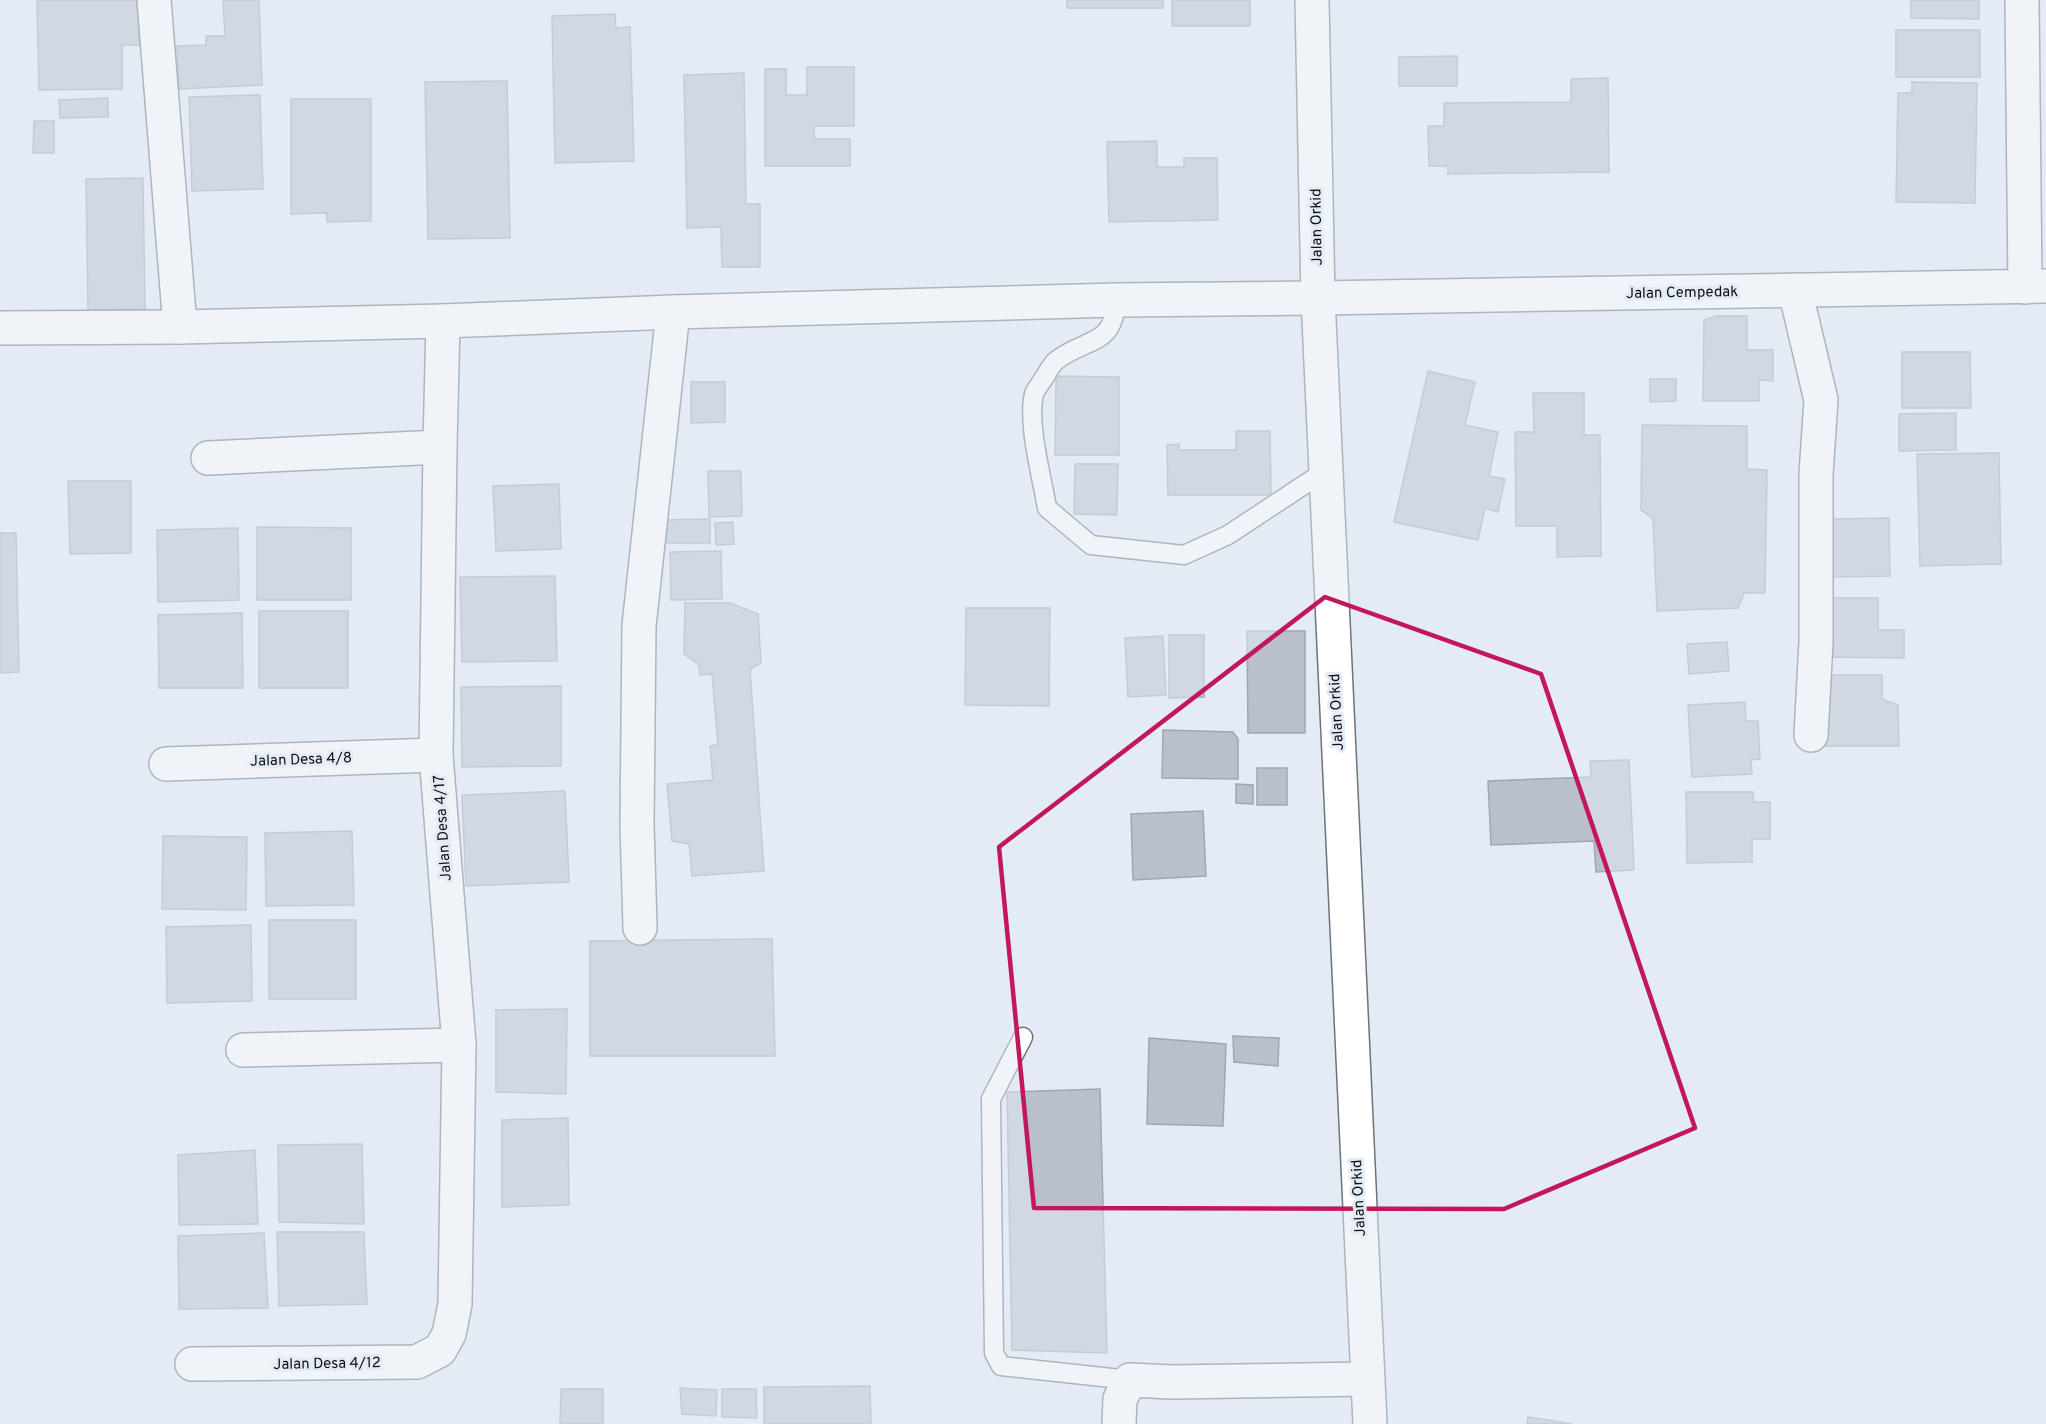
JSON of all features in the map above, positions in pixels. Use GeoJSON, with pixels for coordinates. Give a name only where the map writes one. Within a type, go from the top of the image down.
{"type":"FeatureCollection","features":[{"type":"Feature","properties":{"kind":"street"},"geometry":{"type":"LineString","coordinates":[[154,0],[180,327]]}},
{"type":"Feature","properties":{"kind":"street","name":"Jalan Orkid"},"geometry":{"type":"LineString","coordinates":[[1312,0],[1318,298],[1325,471],[1366,1379],[1370,1424]]}},
{"type":"Feature","properties":{"kind":"street"},"geometry":{"type":"LineString","coordinates":[[2022,0],[2036,286]]}},
{"type":"Feature","properties":{"kind":"street","name":"Jalan Cempedak"},"geometry":{"type":"LineString","coordinates":[[0,328],[180,327],[443,321],[673,312],[1116,300],[2036,286]]}},
{"type":"Feature","properties":{"kind":"street"},"geometry":{"type":"LineString","coordinates":[[1795,290],[1821,400],[1816,474],[1816,642],[1811,735]]}},
{"type":"Feature","properties":{"kind":"street"},"geometry":{"type":"LineString","coordinates":[[640,928],[637,824],[639,626],[673,312]]}},
{"type":"Feature","properties":{"kind":"street","name":"Jalan Desa 4/17"},"geometry":{"type":"LineString","coordinates":[[443,321],[436,755],[459,1046],[455,1304],[449,1334]]}},
{"type":"Feature","properties":{"kind":"street"},"geometry":{"type":"LineString","coordinates":[[208,458],[440,447]]}},
{"type":"Feature","properties":{"kind":"street","name":"Jalan Desa 4/8"},"geometry":{"type":"LineString","coordinates":[[166,764],[436,755]]}},
{"type":"Feature","properties":{"kind":"street"},"geometry":{"type":"LineString","coordinates":[[243,1050],[459,1046]]}},
{"type":"Feature","properties":{"kind":"street","name":"Jalan Desa 4/12"},"geometry":{"type":"LineString","coordinates":[[192,1364],[417,1362],[440,1350],[449,1334]]}},
{"type":"Feature","properties":{"kind":"street"},"geometry":{"type":"LineString","coordinates":[[1119,1424],[1120,1399],[1130,1380],[1172,1382],[1366,1379]]}},
{"type":"Feature","properties":{"kind":"lane"},"geometry":{"type":"LineString","coordinates":[[1116,300],[1115,317],[1107,332],[1093,342],[1055,361],[1035,393],[1033,426],[1047,508],[1091,545],[1184,555],[1228,535],[1325,471]]}},
{"type":"Feature","properties":{"kind":"lane"},"geometry":{"type":"LineString","coordinates":[[1023,1037],[991,1099],[994,1353],[1001,1366],[1130,1380]]}},
{"type":"Feature","properties":{"kind":"highlighted area"},"geometry":{"type":"Polygon","coordinates":[[[1325,597],[1541,674],[1695,1128],[1504,1209],[1034,1208],[999,847],[1325,597]]]}},
{"type":"Feature","properties":{"kind":"building"},"geometry":{"type":"Polygon","coordinates":[[[37,0],[139,0],[139,45],[122,45],[122,89],[39,90],[37,0]]]}},
{"type":"Feature","properties":{"kind":"building"},"geometry":{"type":"Polygon","coordinates":[[[223,0],[259,0],[262,85],[179,89],[177,46],[206,45],[206,36],[225,36],[223,0]]]}},
{"type":"Feature","properties":{"kind":"building"},"geometry":{"type":"Polygon","coordinates":[[[1067,0],[1163,0],[1163,8],[1067,8],[1067,0]]]}},
{"type":"Feature","properties":{"kind":"building"},"geometry":{"type":"Polygon","coordinates":[[[1172,0],[1250,0],[1250,26],[1172,26],[1172,0]]]}},
{"type":"Feature","properties":{"kind":"building"},"geometry":{"type":"Polygon","coordinates":[[[1911,0],[1979,0],[1979,19],[1911,18],[1911,0]]]}},
{"type":"Feature","properties":{"kind":"building"},"geometry":{"type":"Polygon","coordinates":[[[615,14],[616,28],[630,27],[634,161],[555,163],[552,16],[615,14]]]}},
{"type":"Feature","properties":{"kind":"building"},"geometry":{"type":"Polygon","coordinates":[[[1896,30],[1980,30],[1980,77],[1896,77],[1896,30]]]}},
{"type":"Feature","properties":{"kind":"building"},"geometry":{"type":"Polygon","coordinates":[[[1457,56],[1457,86],[1399,86],[1399,57],[1457,56]]]}},
{"type":"Feature","properties":{"kind":"building"},"geometry":{"type":"Polygon","coordinates":[[[807,67],[854,67],[854,126],[814,126],[814,139],[850,139],[850,166],[765,166],[765,69],[786,69],[786,95],[807,95],[807,67]]]}},
{"type":"Feature","properties":{"kind":"building"},"geometry":{"type":"Polygon","coordinates":[[[744,73],[746,204],[760,204],[760,267],[722,267],[721,227],[687,228],[684,75],[744,73]]]}},
{"type":"Feature","properties":{"kind":"building"},"geometry":{"type":"Polygon","coordinates":[[[1608,78],[1609,172],[1448,174],[1448,166],[1429,166],[1428,126],[1444,126],[1444,103],[1571,102],[1571,79],[1608,78]]]}},
{"type":"Feature","properties":{"kind":"building"},"geometry":{"type":"Polygon","coordinates":[[[507,81],[510,238],[428,239],[425,82],[507,81]]]}},
{"type":"Feature","properties":{"kind":"building"},"geometry":{"type":"Polygon","coordinates":[[[1912,82],[1977,83],[1975,203],[1896,202],[1898,93],[1912,93],[1912,82]]]}},
{"type":"Feature","properties":{"kind":"building"},"geometry":{"type":"Polygon","coordinates":[[[260,95],[263,189],[192,191],[189,97],[260,95]]]}},
{"type":"Feature","properties":{"kind":"building"},"geometry":{"type":"Polygon","coordinates":[[[108,98],[108,117],[60,118],[59,100],[108,98]]]}},
{"type":"Feature","properties":{"kind":"building"},"geometry":{"type":"Polygon","coordinates":[[[291,99],[371,99],[371,221],[327,222],[327,213],[291,214],[291,99]]]}},
{"type":"Feature","properties":{"kind":"building"},"geometry":{"type":"Polygon","coordinates":[[[34,121],[54,121],[54,153],[33,153],[34,121]]]}},
{"type":"Feature","properties":{"kind":"building"},"geometry":{"type":"Polygon","coordinates":[[[1157,141],[1157,167],[1184,167],[1184,158],[1217,158],[1218,220],[1109,222],[1107,142],[1157,141]]]}},
{"type":"Feature","properties":{"kind":"building"},"geometry":{"type":"Polygon","coordinates":[[[143,178],[145,309],[88,310],[86,179],[143,178]]]}},
{"type":"Feature","properties":{"kind":"building"},"geometry":{"type":"Polygon","coordinates":[[[1716,316],[1747,316],[1747,350],[1773,350],[1773,381],[1759,380],[1759,401],[1703,401],[1704,320],[1716,316]]]}},
{"type":"Feature","properties":{"kind":"building"},"geometry":{"type":"Polygon","coordinates":[[[1902,352],[1970,352],[1971,408],[1902,408],[1902,352]]]}},
{"type":"Feature","properties":{"kind":"building"},"geometry":{"type":"Polygon","coordinates":[[[1428,371],[1475,382],[1465,425],[1498,432],[1489,476],[1505,479],[1498,512],[1485,508],[1478,540],[1394,522],[1428,371]]]}},
{"type":"Feature","properties":{"kind":"building"},"geometry":{"type":"Polygon","coordinates":[[[1056,376],[1119,377],[1119,455],[1055,455],[1056,376]]]}},
{"type":"Feature","properties":{"kind":"building"},"geometry":{"type":"Polygon","coordinates":[[[1650,379],[1676,379],[1676,401],[1650,402],[1650,379]]]}},
{"type":"Feature","properties":{"kind":"building"},"geometry":{"type":"Polygon","coordinates":[[[691,382],[725,382],[725,422],[691,423],[691,382]]]}},
{"type":"Feature","properties":{"kind":"building"},"geometry":{"type":"Polygon","coordinates":[[[1533,393],[1584,393],[1584,435],[1600,435],[1601,556],[1557,557],[1557,526],[1516,526],[1515,432],[1534,432],[1533,393]]]}},
{"type":"Feature","properties":{"kind":"building"},"geometry":{"type":"Polygon","coordinates":[[[1956,413],[1956,450],[1899,451],[1899,414],[1956,413]]]}},
{"type":"Feature","properties":{"kind":"building"},"geometry":{"type":"Polygon","coordinates":[[[1642,425],[1747,426],[1747,469],[1767,470],[1765,593],[1744,593],[1738,608],[1657,611],[1653,519],[1641,510],[1642,425]]]}},
{"type":"Feature","properties":{"kind":"building"},"geometry":{"type":"Polygon","coordinates":[[[1236,431],[1270,431],[1271,495],[1168,495],[1167,445],[1179,444],[1179,450],[1236,450],[1236,431]]]}},
{"type":"Feature","properties":{"kind":"building"},"geometry":{"type":"Polygon","coordinates":[[[1999,453],[2001,564],[1920,566],[1917,454],[1999,453]]]}},
{"type":"Feature","properties":{"kind":"building"},"geometry":{"type":"Polygon","coordinates":[[[1075,464],[1118,464],[1117,515],[1074,514],[1075,464]]]}},
{"type":"Feature","properties":{"kind":"building"},"geometry":{"type":"Polygon","coordinates":[[[708,471],[741,471],[742,516],[709,517],[708,471]]]}},
{"type":"Feature","properties":{"kind":"building"},"geometry":{"type":"Polygon","coordinates":[[[68,481],[131,481],[131,553],[70,554],[68,481]]]}},
{"type":"Feature","properties":{"kind":"building"},"geometry":{"type":"Polygon","coordinates":[[[559,484],[561,549],[496,551],[493,486],[559,484]]]}},
{"type":"Feature","properties":{"kind":"building"},"geometry":{"type":"Polygon","coordinates":[[[1889,518],[1890,576],[1827,577],[1826,519],[1889,518]]]}},
{"type":"Feature","properties":{"kind":"building"},"geometry":{"type":"Polygon","coordinates":[[[710,519],[710,543],[661,543],[661,520],[710,519]]]}},
{"type":"Feature","properties":{"kind":"building"},"geometry":{"type":"Polygon","coordinates":[[[733,522],[734,544],[716,545],[715,523],[733,522]]]}},
{"type":"Feature","properties":{"kind":"building"},"geometry":{"type":"Polygon","coordinates":[[[257,527],[351,528],[351,600],[257,600],[257,527]]]}},
{"type":"Feature","properties":{"kind":"building"},"geometry":{"type":"Polygon","coordinates":[[[238,528],[239,600],[158,602],[157,530],[238,528]]]}},
{"type":"Feature","properties":{"kind":"building"},"geometry":{"type":"Polygon","coordinates":[[[0,533],[16,533],[19,672],[0,673],[0,533]]]}},
{"type":"Feature","properties":{"kind":"building"},"geometry":{"type":"Polygon","coordinates":[[[721,551],[722,599],[671,600],[670,552],[721,551]]]}},
{"type":"Feature","properties":{"kind":"building"},"geometry":{"type":"Polygon","coordinates":[[[555,576],[557,661],[462,662],[460,577],[555,576]]]}},
{"type":"Feature","properties":{"kind":"building"},"geometry":{"type":"Polygon","coordinates":[[[1821,598],[1878,598],[1878,630],[1904,630],[1904,658],[1821,657],[1821,598]]]}},
{"type":"Feature","properties":{"kind":"building"},"geometry":{"type":"Polygon","coordinates":[[[685,603],[730,603],[758,614],[761,663],[750,669],[764,871],[692,876],[689,844],[672,841],[667,784],[713,780],[710,746],[718,744],[712,674],[700,675],[699,665],[684,654],[685,603]]]}},
{"type":"Feature","properties":{"kind":"building"},"geometry":{"type":"Polygon","coordinates":[[[966,608],[1050,608],[1049,706],[965,705],[966,608]]]}},
{"type":"Feature","properties":{"kind":"building"},"geometry":{"type":"Polygon","coordinates":[[[259,611],[348,611],[348,688],[259,688],[259,611]]]}},
{"type":"Feature","properties":{"kind":"building"},"geometry":{"type":"Polygon","coordinates":[[[242,613],[243,688],[159,688],[158,615],[242,613]]]}},
{"type":"Feature","properties":{"kind":"building"},"geometry":{"type":"Polygon","coordinates":[[[1247,631],[1305,631],[1305,733],[1248,733],[1247,631]]]}},
{"type":"Feature","properties":{"kind":"building"},"geometry":{"type":"Polygon","coordinates":[[[1169,635],[1204,635],[1204,697],[1169,698],[1169,635]]]}},
{"type":"Feature","properties":{"kind":"building"},"geometry":{"type":"Polygon","coordinates":[[[1163,636],[1166,695],[1128,697],[1125,638],[1163,636]]]}},
{"type":"Feature","properties":{"kind":"building"},"geometry":{"type":"Polygon","coordinates":[[[1727,642],[1729,671],[1689,674],[1687,644],[1727,642]]]}},
{"type":"Feature","properties":{"kind":"building"},"geometry":{"type":"Polygon","coordinates":[[[1821,675],[1882,675],[1882,699],[1898,705],[1899,746],[1821,746],[1821,675]]]}},
{"type":"Feature","properties":{"kind":"building"},"geometry":{"type":"Polygon","coordinates":[[[561,686],[561,766],[462,767],[461,687],[561,686]]]}},
{"type":"Feature","properties":{"kind":"building"},"geometry":{"type":"Polygon","coordinates":[[[1745,702],[1746,721],[1758,721],[1760,759],[1751,760],[1752,774],[1692,777],[1688,705],[1745,702]]]}},
{"type":"Feature","properties":{"kind":"building"},"geometry":{"type":"Polygon","coordinates":[[[1163,730],[1233,732],[1238,739],[1238,779],[1162,778],[1163,730]]]}},
{"type":"Feature","properties":{"kind":"building"},"geometry":{"type":"Polygon","coordinates":[[[1629,760],[1634,870],[1596,872],[1594,841],[1491,845],[1488,781],[1591,777],[1590,761],[1629,760]]]}},
{"type":"Feature","properties":{"kind":"building"},"geometry":{"type":"Polygon","coordinates":[[[1257,768],[1287,768],[1287,805],[1257,805],[1257,768]]]}},
{"type":"Feature","properties":{"kind":"building"},"geometry":{"type":"Polygon","coordinates":[[[1236,784],[1253,785],[1253,804],[1236,803],[1236,784]]]}},
{"type":"Feature","properties":{"kind":"building"},"geometry":{"type":"Polygon","coordinates":[[[565,791],[569,882],[466,886],[462,795],[565,791]]]}},
{"type":"Feature","properties":{"kind":"building"},"geometry":{"type":"Polygon","coordinates":[[[1686,792],[1753,792],[1753,802],[1770,802],[1770,839],[1752,839],[1752,862],[1687,863],[1686,792]]]}},
{"type":"Feature","properties":{"kind":"building"},"geometry":{"type":"Polygon","coordinates":[[[1203,811],[1206,876],[1133,880],[1131,814],[1203,811]]]}},
{"type":"Feature","properties":{"kind":"building"},"geometry":{"type":"Polygon","coordinates":[[[352,831],[354,905],[266,906],[265,833],[352,831]]]}},
{"type":"Feature","properties":{"kind":"building"},"geometry":{"type":"Polygon","coordinates":[[[163,836],[247,837],[246,910],[162,909],[163,836]]]}},
{"type":"Feature","properties":{"kind":"building"},"geometry":{"type":"Polygon","coordinates":[[[269,920],[356,920],[356,999],[269,999],[269,920]]]}},
{"type":"Feature","properties":{"kind":"building"},"geometry":{"type":"Polygon","coordinates":[[[251,925],[252,1001],[167,1003],[166,927],[251,925]]]}},
{"type":"Feature","properties":{"kind":"building"},"geometry":{"type":"Polygon","coordinates":[[[772,939],[775,1056],[590,1056],[590,941],[772,939]]]}},
{"type":"Feature","properties":{"kind":"building"},"geometry":{"type":"Polygon","coordinates":[[[567,1009],[566,1094],[496,1092],[496,1010],[567,1009]]]}},
{"type":"Feature","properties":{"kind":"building"},"geometry":{"type":"Polygon","coordinates":[[[1233,1036],[1279,1038],[1278,1066],[1234,1062],[1233,1036]]]}},
{"type":"Feature","properties":{"kind":"building"},"geometry":{"type":"Polygon","coordinates":[[[1149,1038],[1226,1044],[1223,1126],[1147,1124],[1149,1038]]]}},
{"type":"Feature","properties":{"kind":"building"},"geometry":{"type":"Polygon","coordinates":[[[1100,1089],[1107,1353],[1012,1350],[1007,1092],[1100,1089]]]}},
{"type":"Feature","properties":{"kind":"building"},"geometry":{"type":"Polygon","coordinates":[[[568,1118],[569,1205],[502,1207],[502,1120],[568,1118]]]}},
{"type":"Feature","properties":{"kind":"building"},"geometry":{"type":"Polygon","coordinates":[[[362,1144],[364,1224],[279,1222],[278,1145],[362,1144]]]}},
{"type":"Feature","properties":{"kind":"building"},"geometry":{"type":"Polygon","coordinates":[[[255,1150],[258,1224],[179,1225],[178,1155],[255,1150]]]}},
{"type":"Feature","properties":{"kind":"building"},"geometry":{"type":"Polygon","coordinates":[[[277,1232],[364,1232],[367,1304],[279,1306],[277,1232]]]}},
{"type":"Feature","properties":{"kind":"building"},"geometry":{"type":"Polygon","coordinates":[[[264,1233],[268,1308],[179,1309],[178,1236],[264,1233]]]}},
{"type":"Feature","properties":{"kind":"building"},"geometry":{"type":"Polygon","coordinates":[[[870,1386],[871,1424],[764,1424],[764,1387],[870,1386]]]}},
{"type":"Feature","properties":{"kind":"building"},"geometry":{"type":"Polygon","coordinates":[[[680,1388],[717,1390],[716,1416],[682,1414],[680,1388]]]}},
{"type":"Feature","properties":{"kind":"building"},"geometry":{"type":"Polygon","coordinates":[[[561,1389],[603,1389],[603,1424],[560,1424],[561,1389]]]}},
{"type":"Feature","properties":{"kind":"building"},"geometry":{"type":"Polygon","coordinates":[[[722,1389],[756,1389],[757,1418],[722,1417],[722,1389]]]}},
{"type":"Feature","properties":{"kind":"building"},"geometry":{"type":"Polygon","coordinates":[[[1528,1417],[1572,1424],[1527,1424],[1528,1417]]]}}]}
